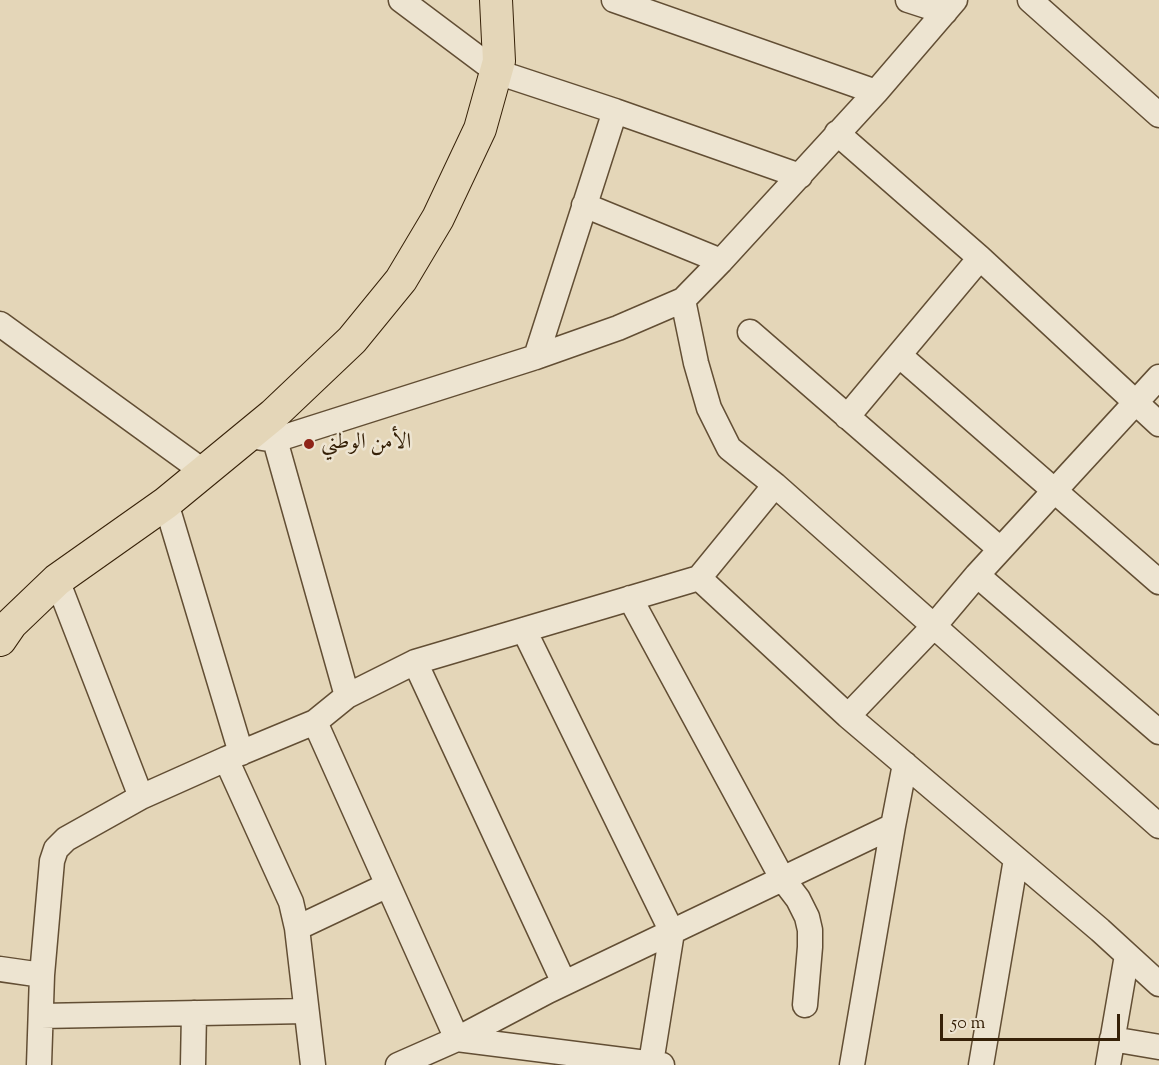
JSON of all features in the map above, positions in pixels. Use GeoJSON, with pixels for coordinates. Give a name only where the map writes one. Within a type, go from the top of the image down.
{"type":"FeatureCollection","features":[{"type":"Feature","properties":{"kind":"main road"},"geometry":{"type":"LineString","coordinates":[[0,640],[11,624],[57,580],[165,503],[204,472],[262,438],[352,340],[401,280],[438,218],[480,129],[499,61],[496,0]]}},
{"type":"Feature","properties":{"kind":"street"},"geometry":{"type":"LineString","coordinates":[[401,0],[497,72],[800,176]]}},
{"type":"Feature","properties":{"kind":"street"},"geometry":{"type":"LineString","coordinates":[[614,0],[876,92]]}},
{"type":"Feature","properties":{"kind":"street"},"geometry":{"type":"LineString","coordinates":[[908,0],[950,6]]}},
{"type":"Feature","properties":{"kind":"street"},"geometry":{"type":"LineString","coordinates":[[1030,0],[1159,115]]}},
{"type":"Feature","properties":{"kind":"street"},"geometry":{"type":"LineString","coordinates":[[347,696],[262,438],[536,357],[618,328],[683,300],[800,176],[950,6]]}},
{"type":"Feature","properties":{"kind":"street"},"geometry":{"type":"LineString","coordinates":[[536,357],[615,111]]}},
{"type":"Feature","properties":{"kind":"street"},"geometry":{"type":"LineString","coordinates":[[837,133],[980,258],[1159,424]]}},
{"type":"Feature","properties":{"kind":"street"},"geometry":{"type":"LineString","coordinates":[[584,205],[721,261]]}},
{"type":"Feature","properties":{"kind":"street"},"geometry":{"type":"LineString","coordinates":[[847,417],[980,258]]}},
{"type":"Feature","properties":{"kind":"street"},"geometry":{"type":"LineString","coordinates":[[683,300],[696,363],[709,408],[729,448],[776,485],[1159,826]]}},
{"type":"Feature","properties":{"kind":"street"},"geometry":{"type":"LineString","coordinates":[[0,324],[204,472]]}},
{"type":"Feature","properties":{"kind":"street"},"geometry":{"type":"LineString","coordinates":[[750,332],[1000,549]]}},
{"type":"Feature","properties":{"kind":"street"},"geometry":{"type":"LineString","coordinates":[[899,355],[1159,582]]}},
{"type":"Feature","properties":{"kind":"street"},"geometry":{"type":"LineString","coordinates":[[848,716],[934,626],[1054,489],[1159,377]]}},
{"type":"Feature","properties":{"kind":"street"},"geometry":{"type":"LineString","coordinates":[[39,1065],[42,975],[52,861],[56,849],[66,839],[141,797],[315,723],[347,696],[415,662],[699,578],[776,485]]}},
{"type":"Feature","properties":{"kind":"street"},"geometry":{"type":"LineString","coordinates":[[165,503],[234,756],[291,902],[297,928],[313,1065]]}},
{"type":"Feature","properties":{"kind":"street"},"geometry":{"type":"LineString","coordinates":[[977,575],[1159,732]]}},
{"type":"Feature","properties":{"kind":"street"},"geometry":{"type":"LineString","coordinates":[[699,578],[848,716],[1159,984]]}},
{"type":"Feature","properties":{"kind":"street"},"geometry":{"type":"LineString","coordinates":[[57,580],[141,797]]}},
{"type":"Feature","properties":{"kind":"street"},"geometry":{"type":"LineString","coordinates":[[630,598],[782,878],[798,899],[807,917],[810,947],[805,1005]]}},
{"type":"Feature","properties":{"kind":"street"},"geometry":{"type":"LineString","coordinates":[[457,1039],[657,1064],[672,932],[524,630]]}},
{"type":"Feature","properties":{"kind":"street"},"geometry":{"type":"LineString","coordinates":[[415,662],[564,983]]}},
{"type":"Feature","properties":{"kind":"street"},"geometry":{"type":"LineString","coordinates":[[315,723],[457,1039]]}},
{"type":"Feature","properties":{"kind":"street"},"geometry":{"type":"LineString","coordinates":[[852,1065],[892,826],[905,764]]}},
{"type":"Feature","properties":{"kind":"street"},"geometry":{"type":"LineString","coordinates":[[399,1065],[457,1039],[564,983],[892,826]]}},
{"type":"Feature","properties":{"kind":"street"},"geometry":{"type":"LineString","coordinates":[[981,1065],[1016,859]]}},
{"type":"Feature","properties":{"kind":"street"},"geometry":{"type":"LineString","coordinates":[[297,928],[388,885]]}},
{"type":"Feature","properties":{"kind":"street"},"geometry":{"type":"LineString","coordinates":[[1108,1065],[1127,955]]}},
{"type":"Feature","properties":{"kind":"street"},"geometry":{"type":"LineString","coordinates":[[0,969],[42,975]]}},
{"type":"Feature","properties":{"kind":"street"},"geometry":{"type":"LineString","coordinates":[[41,1016],[306,1011]]}},
{"type":"Feature","properties":{"kind":"street"},"geometry":{"type":"LineString","coordinates":[[194,1013],[194,1065]]}},
{"type":"Feature","properties":{"kind":"street"},"geometry":{"type":"LineString","coordinates":[[1112,1039],[1159,1047]]}},
{"type":"Feature","properties":{"kind":"place","name":"الأمن الوطني"},"geometry":{"type":"Point","coordinates":[309,444]}}]}
